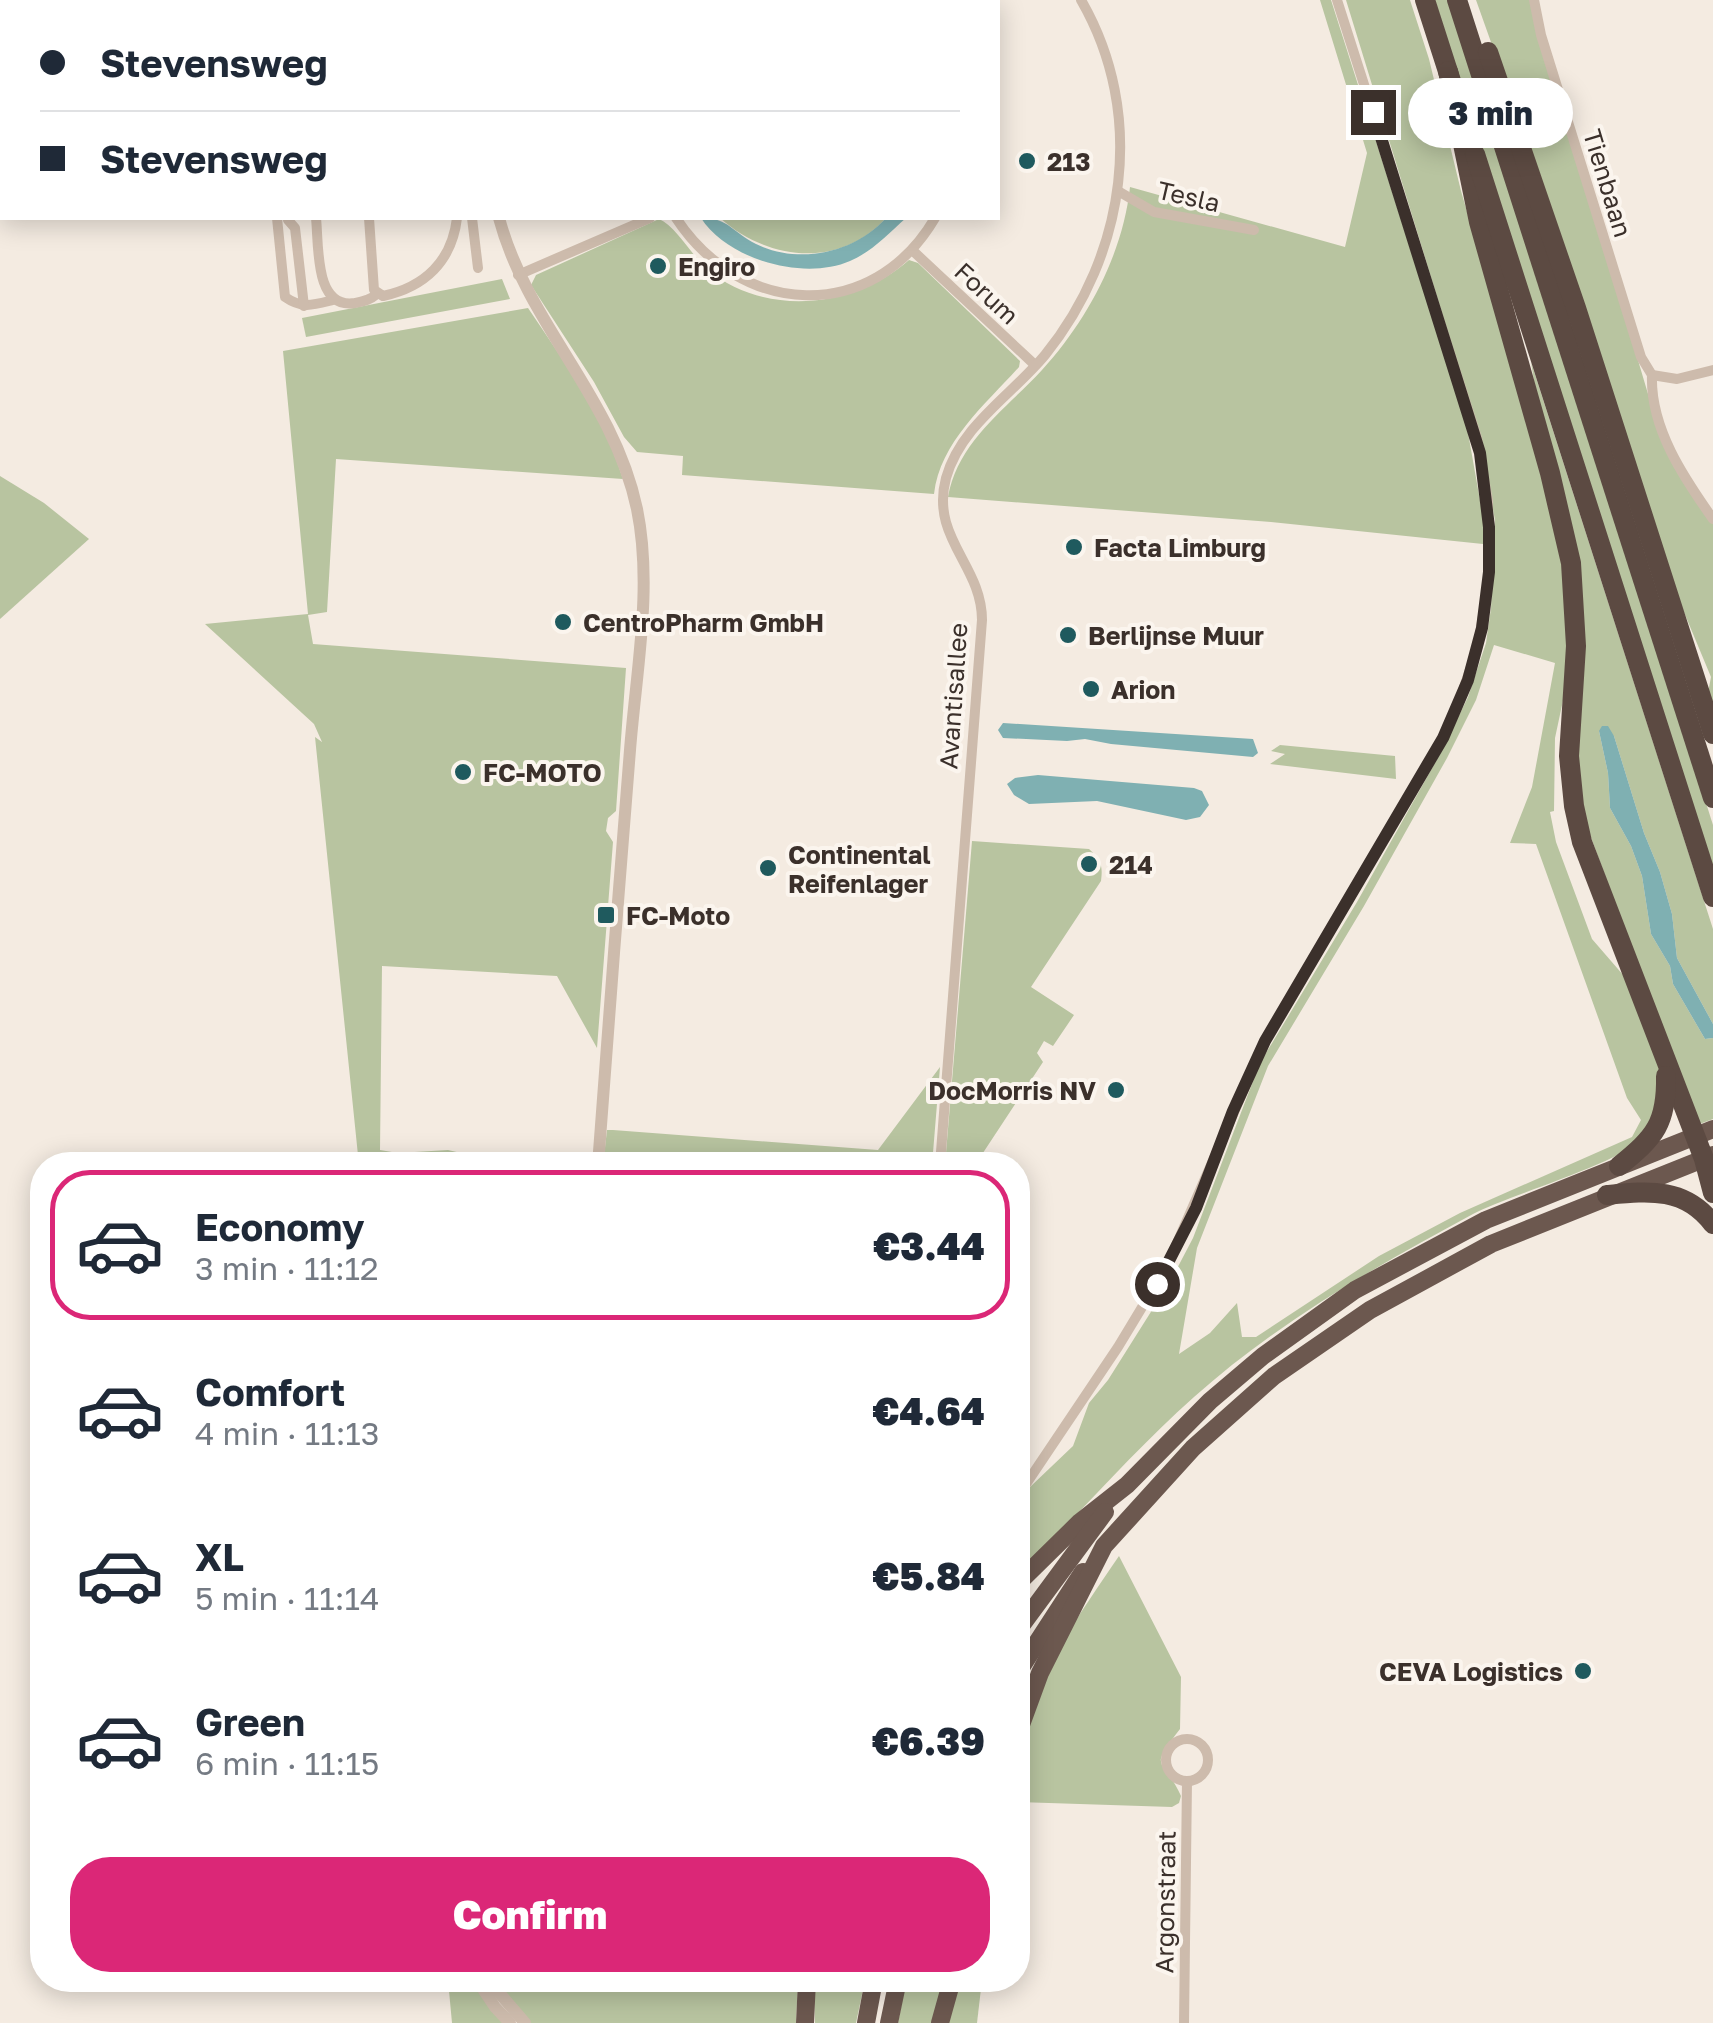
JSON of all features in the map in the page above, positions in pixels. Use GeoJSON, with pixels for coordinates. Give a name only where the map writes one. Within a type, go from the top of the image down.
{"type":"FeatureCollection","features":[{"type":"Feature","properties":{"kind":"highway"},"geometry":{"type":"LineString","coordinates":[[1425,0],[1713,897]]}},
{"type":"Feature","properties":{"kind":"highway"},"geometry":{"type":"LineString","coordinates":[[1460,0],[1488,54],[1525,156],[1713,734]]}},
{"type":"Feature","properties":{"kind":"highway"},"geometry":{"type":"LineString","coordinates":[[1460,0],[1713,798]]}},
{"type":"Feature","properties":{"kind":"highway"},"geometry":{"type":"LineString","coordinates":[[1448,71],[1478,222],[1571,562],[1576,621],[1569,756],[1582,842],[1667,1064],[1704,1132],[1713,1194]]}},
{"type":"Feature","properties":{"kind":"highway"},"geometry":{"type":"LineString","coordinates":[[1618,1166],[1647,1142],[1661,1121],[1667,1100],[1667,1064]]}},
{"type":"Feature","properties":{"kind":"highway"},"geometry":{"type":"LineString","coordinates":[[1030,1612],[1070,1554],[1127,1485],[1210,1400],[1263,1356],[1355,1290],[1486,1220],[1704,1132]]}},
{"type":"Feature","properties":{"kind":"highway"},"geometry":{"type":"LineString","coordinates":[[1030,1653],[1071,1588],[1156,1485],[1274,1376],[1370,1310],[1490,1244],[1708,1157]]}},
{"type":"Feature","properties":{"kind":"highway"},"geometry":{"type":"LineString","coordinates":[[1607,1195],[1665,1192],[1691,1202],[1713,1224]]}},
{"type":"Feature","properties":{"kind":"highway"},"geometry":{"type":"LineString","coordinates":[[1030,1571],[1080,1522],[1127,1485]]}},
{"type":"Feature","properties":{"kind":"highway"},"geometry":{"type":"LineString","coordinates":[[1030,1700],[1104,1546]]}},
{"type":"Feature","properties":{"kind":"highway"},"geometry":{"type":"LineString","coordinates":[[805,2023],[806,1992]]}},
{"type":"Feature","properties":{"kind":"highway"},"geometry":{"type":"LineString","coordinates":[[866,2023],[872,1992]]}},
{"type":"Feature","properties":{"kind":"highway"},"geometry":{"type":"LineString","coordinates":[[890,2023],[896,1992]]}},
{"type":"Feature","properties":{"kind":"highway"},"geometry":{"type":"LineString","coordinates":[[940,2023],[949,1992]]}},
{"type":"Feature","properties":{"kind":"street","name":"Avantisallee"},"geometry":{"type":"LineString","coordinates":[[941,1152],[982,620],[976,582],[950,539],[942,500],[947,474],[964,442],[1035,365],[1075,312],[1098,268],[1118,191],[1122,133],[1098,34],[1081,0]]}},
{"type":"Feature","properties":{"kind":"street"},"geometry":{"type":"LineString","coordinates":[[1030,1478],[1168,1266],[1265,1041],[1443,738],[1468,680],[1482,628],[1489,572],[1489,512],[1477,438],[1337,0]]}},
{"type":"Feature","properties":{"kind":"street","name":"Tienbaan"},"geometry":{"type":"LineString","coordinates":[[1534,0],[1541,35],[1641,357],[1652,375],[1653,396],[1665,438],[1713,519]]}},
{"type":"Feature","properties":{"kind":"street","name":"Tesla"},"geometry":{"type":"LineString","coordinates":[[1118,191],[1154,212],[1254,230]]}},
{"type":"Feature","properties":{"kind":"street"},"geometry":{"type":"LineString","coordinates":[[283,220],[285,297],[304,306],[332,300],[348,304],[377,294]]}},
{"type":"Feature","properties":{"kind":"street"},"geometry":{"type":"LineString","coordinates":[[284,220],[296,228],[304,306]]}},
{"type":"Feature","properties":{"kind":"street"},"geometry":{"type":"LineString","coordinates":[[316,220],[324,285],[332,300]]}},
{"type":"Feature","properties":{"kind":"street"},"geometry":{"type":"LineString","coordinates":[[369,220],[374,290],[383,296],[424,281],[448,252],[456,220]]}},
{"type":"Feature","properties":{"kind":"street"},"geometry":{"type":"LineString","coordinates":[[472,220],[478,268]]}},
{"type":"Feature","properties":{"kind":"street"},"geometry":{"type":"LineString","coordinates":[[500,220],[518,276],[613,433],[636,508],[642,544],[640,634],[599,1152]]}},
{"type":"Feature","properties":{"kind":"street"},"geometry":{"type":"LineString","coordinates":[[518,276],[645,220]]}},
{"type":"Feature","properties":{"kind":"street"},"geometry":{"type":"LineString","coordinates":[[678,220],[708,258],[731,275],[788,295],[818,296],[847,290],[875,278],[912,250],[934,220]]}},
{"type":"Feature","properties":{"kind":"street","name":"Forum"},"geometry":{"type":"LineString","coordinates":[[912,250],[1035,365]]}},
{"type":"Feature","properties":{"kind":"street"},"geometry":{"type":"LineString","coordinates":[[1652,375],[1677,379],[1713,370]]}},
{"type":"Feature","properties":{"kind":"street"},"geometry":{"type":"LineString","coordinates":[[1188,1739],[1202,1744],[1208,1762],[1201,1776],[1187,1781],[1173,1776],[1166,1762],[1170,1748],[1188,1739]]}},
{"type":"Feature","properties":{"kind":"street","name":"Argonstraat"},"geometry":{"type":"LineString","coordinates":[[1184,2023],[1187,1781]]}},
{"type":"Feature","properties":{"kind":"street"},"geometry":{"type":"LineString","coordinates":[[484,1992],[510,2023]]}},
{"type":"Feature","properties":{"kind":"street"},"geometry":{"type":"LineString","coordinates":[[498,1992],[525,2023]]}},
{"type":"Feature","properties":{"kind":"green space"},"geometry":{"type":"Polygon","coordinates":[[[1320,0],[1331,0],[1467,427],[1484,523],[1483,544],[1271,522],[948,497],[953,477],[972,443],[1042,370],[1088,308],[1120,237],[1130,187],[1345,247],[1367,153],[1320,0]]]}},
{"type":"Feature","properties":{"kind":"green space"},"geometry":{"type":"Polygon","coordinates":[[[1346,0],[1410,0],[1429,59],[1461,191],[1531,431],[1566,575],[1568,677],[1555,738],[1554,811],[1550,812],[1556,842],[1592,939],[1624,976],[1661,1071],[1659,1095],[1644,1136],[1633,1146],[1473,1214],[1364,1275],[1259,1344],[1171,1418],[1030,1562],[1030,1487],[1073,1446],[1089,1403],[1108,1380],[1171,1280],[1193,1238],[1260,1063],[1357,902],[1468,697],[1486,643],[1495,520],[1477,427],[1346,0]],[[1494,645],[1476,700],[1447,758],[1268,1066],[1197,1248],[1179,1354],[1210,1333],[1237,1303],[1242,1337],[1256,1337],[1379,1256],[1460,1213],[1632,1137],[1641,1120],[1627,1098],[1536,844],[1510,843],[1532,787],[1555,663],[1494,645]]]}},
{"type":"Feature","properties":{"kind":"green space"},"geometry":{"type":"Polygon","coordinates":[[[1435,0],[1451,0],[1713,825],[1713,884],[1435,0]]]}},
{"type":"Feature","properties":{"kind":"green space"},"geometry":{"type":"Polygon","coordinates":[[[1476,0],[1531,0],[1651,404],[1713,524],[1713,716],[1707,698],[1711,677],[1666,569],[1549,205],[1476,0]]]}},
{"type":"Feature","properties":{"kind":"green space"},"geometry":{"type":"Polygon","coordinates":[[[657,220],[672,228],[707,269],[730,285],[782,300],[810,301],[863,289],[909,260],[918,263],[1020,361],[1019,367],[955,441],[945,457],[934,494],[682,475],[683,456],[637,452],[624,437],[594,382],[531,285],[536,275],[657,220]]]}},
{"type":"Feature","properties":{"kind":"green space"},"geometry":{"type":"Polygon","coordinates":[[[723,220],[884,220],[847,246],[826,252],[781,250],[739,232],[723,220]]]}},
{"type":"Feature","properties":{"kind":"green space"},"geometry":{"type":"Polygon","coordinates":[[[502,279],[510,299],[306,337],[302,318],[502,279]]]}},
{"type":"Feature","properties":{"kind":"green space"},"geometry":{"type":"Polygon","coordinates":[[[528,308],[594,411],[623,479],[336,459],[327,612],[308,615],[313,644],[626,668],[616,811],[608,818],[606,831],[613,842],[597,1048],[557,976],[382,966],[380,1150],[392,1152],[358,1152],[315,737],[322,742],[314,724],[205,624],[308,614],[283,351],[528,308]]]}},
{"type":"Feature","properties":{"kind":"green space"},"geometry":{"type":"Polygon","coordinates":[[[1531,362],[1713,929],[1713,1024],[1677,958],[1672,914],[1614,736],[1599,731],[1610,808],[1642,876],[1651,934],[1670,966],[1673,984],[1705,1039],[1713,1038],[1713,1119],[1697,1125],[1575,794],[1580,676],[1531,362]]]}},
{"type":"Feature","properties":{"kind":"green space"},"geometry":{"type":"Polygon","coordinates":[[[0,476],[44,503],[89,539],[0,619],[0,476]]]}},
{"type":"Feature","properties":{"kind":"green space"},"geometry":{"type":"Polygon","coordinates":[[[1280,745],[1395,756],[1396,779],[1270,764],[1285,754],[1271,751],[1280,745]]]}},
{"type":"Feature","properties":{"kind":"green space"},"geometry":{"type":"Polygon","coordinates":[[[972,841],[1089,849],[1100,863],[1101,881],[1031,987],[1074,1015],[1053,1046],[1044,1041],[1037,1053],[1043,1062],[984,1152],[946,1152],[972,841]]]}},
{"type":"Feature","properties":{"kind":"green space"},"geometry":{"type":"Polygon","coordinates":[[[940,1067],[933,1152],[604,1152],[607,1130],[878,1150],[940,1067]]]}},
{"type":"Feature","properties":{"kind":"green space"},"geometry":{"type":"Polygon","coordinates":[[[1119,1556],[1181,1677],[1180,1729],[1161,1759],[1181,1796],[1172,1807],[1030,1802],[1030,1709],[1046,1672],[1119,1556]]]}},
{"type":"Feature","properties":{"kind":"green space"},"geometry":{"type":"Polygon","coordinates":[[[449,1992],[482,1992],[507,2023],[452,2023],[449,1992]]]}},
{"type":"Feature","properties":{"kind":"green space"},"geometry":{"type":"Polygon","coordinates":[[[501,1992],[797,1992],[796,2023],[528,2023],[501,1992]]]}},
{"type":"Feature","properties":{"kind":"green space"},"geometry":{"type":"Polygon","coordinates":[[[814,1992],[862,1992],[856,2023],[815,2023],[814,1992]]]}},
{"type":"Feature","properties":{"kind":"green space"},"geometry":{"type":"Polygon","coordinates":[[[904,1992],[942,1992],[933,2023],[898,2023],[904,1992]]]}},
{"type":"Feature","properties":{"kind":"green space"},"geometry":{"type":"Polygon","coordinates":[[[956,1992],[981,1992],[977,2023],[948,2023],[956,1992]]]}},
{"type":"Feature","properties":{"kind":"water"},"geometry":{"type":"Polygon","coordinates":[[[703,220],[724,223],[773,250],[808,254],[858,240],[884,220],[904,220],[858,257],[831,267],[811,269],[768,263],[713,233],[703,220]]]}},
{"type":"Feature","properties":{"kind":"water"},"geometry":{"type":"Polygon","coordinates":[[[1003,723],[1253,739],[1258,753],[1253,757],[1085,739],[1003,738],[998,730],[1003,723]]]}},
{"type":"Feature","properties":{"kind":"water"},"geometry":{"type":"Polygon","coordinates":[[[1608,726],[1614,736],[1672,914],[1677,958],[1713,1024],[1713,1038],[1705,1039],[1673,984],[1670,966],[1651,934],[1642,876],[1610,808],[1599,731],[1608,726]]]}},
{"type":"Feature","properties":{"kind":"water"},"geometry":{"type":"Polygon","coordinates":[[[1038,775],[1194,788],[1202,791],[1209,805],[1200,817],[1186,820],[1097,801],[1029,804],[1014,795],[1007,784],[1015,778],[1038,775]]]}},
{"type":"Feature","properties":{"kind":"place","name":"213"},"geometry":{"type":"Point","coordinates":[1027,161]}},
{"type":"Feature","properties":{"kind":"place","name":"Engiro"},"geometry":{"type":"Point","coordinates":[658,266]}},
{"type":"Feature","properties":{"kind":"place","name":"Facta Limburg"},"geometry":{"type":"Point","coordinates":[1074,547]}},
{"type":"Feature","properties":{"kind":"place","name":"CentroPharm GmbH"},"geometry":{"type":"Point","coordinates":[563,622]}},
{"type":"Feature","properties":{"kind":"place","name":"Berlijnse Muur"},"geometry":{"type":"Point","coordinates":[1068,635]}},
{"type":"Feature","properties":{"kind":"place","name":"Arion"},"geometry":{"type":"Point","coordinates":[1091,689]}},
{"type":"Feature","properties":{"kind":"place","name":"FC-MOTO"},"geometry":{"type":"Point","coordinates":[463,772]}},
{"type":"Feature","properties":{"kind":"place","name":"214"},"geometry":{"type":"Point","coordinates":[1089,864]}},
{"type":"Feature","properties":{"kind":"place","name":"Continental Reifenlager"},"geometry":{"type":"Point","coordinates":[768,868]}},
{"type":"Feature","properties":{"kind":"place","name":"FC-Moto"},"geometry":{"type":"Point","coordinates":[606,915]}},
{"type":"Feature","properties":{"kind":"place","name":"DocMorris NV"},"geometry":{"type":"Point","coordinates":[1116,1090]}},
{"type":"Feature","properties":{"kind":"place","name":"CEVA Logistics"},"geometry":{"type":"Point","coordinates":[1583,1671]}},
{"type":"Feature","properties":{"kind":"route"},"geometry":{"type":"LineString","coordinates":[[1157,1284],[1196,1208],[1265,1041],[1458,708],[1482,628],[1489,572],[1489,527],[1477,438],[1373,112]]}}]}
